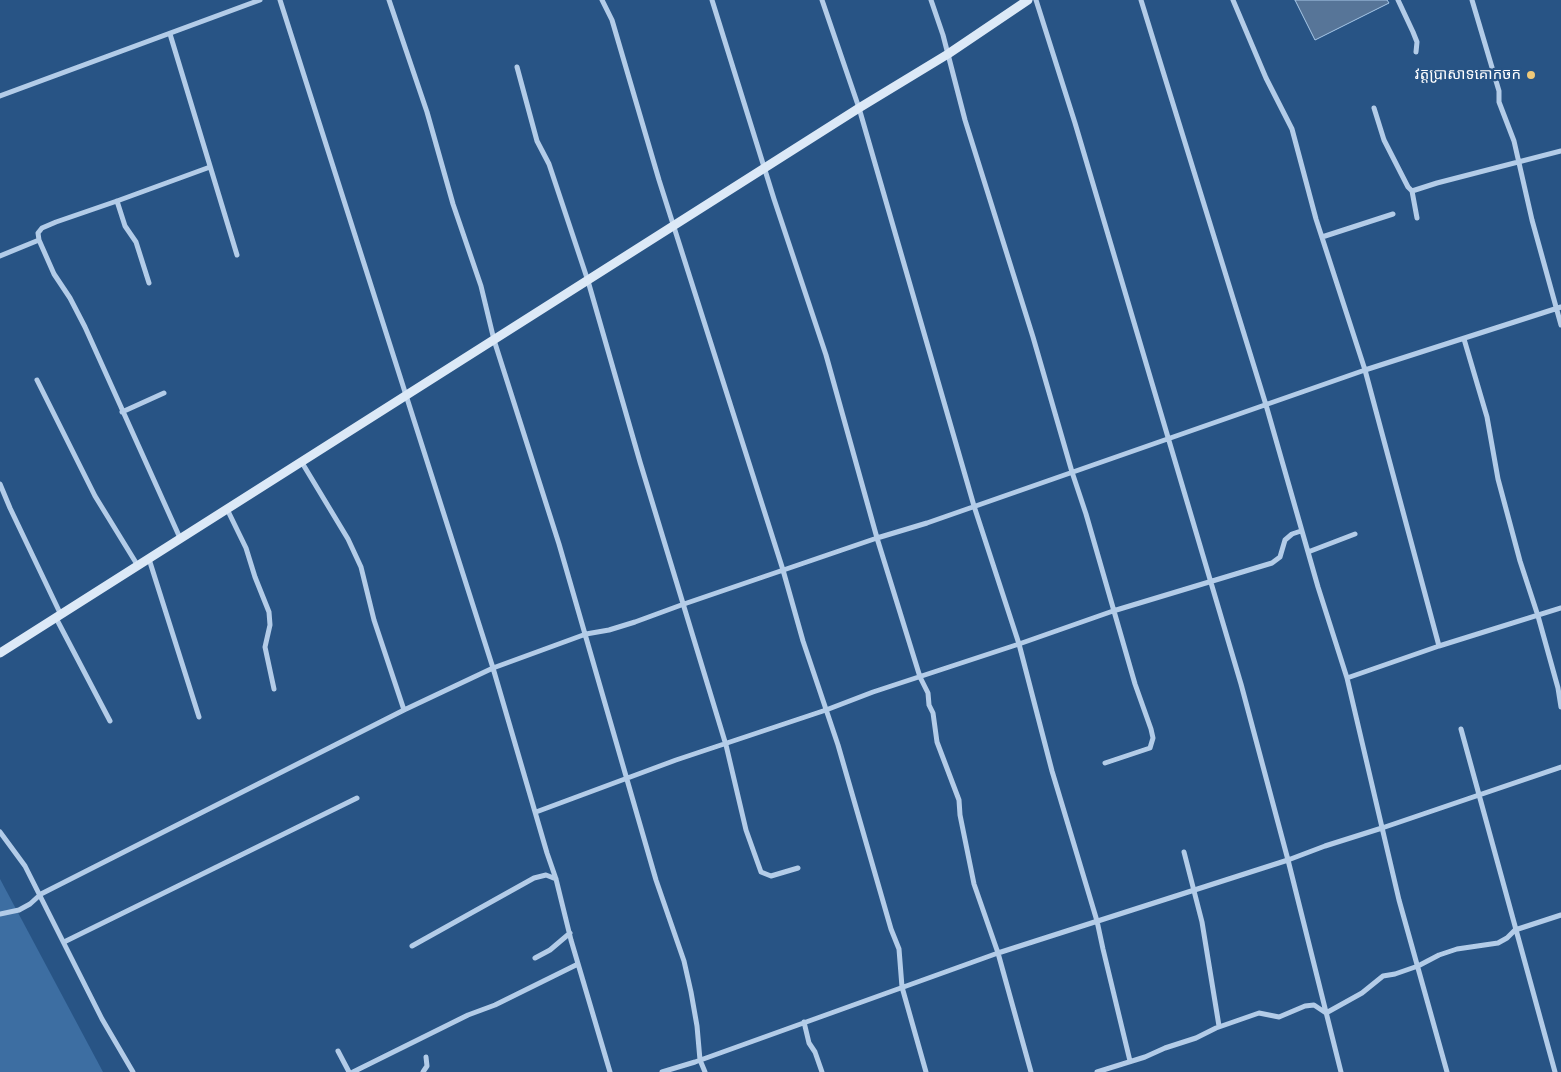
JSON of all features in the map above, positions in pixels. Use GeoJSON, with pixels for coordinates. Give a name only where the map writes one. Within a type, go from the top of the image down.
{"type":"FeatureCollection","features":[{"type":"Feature","properties":{"kind":"street"},"geometry":{"type":"LineString","coordinates":[[0,96],[260,0]]}},
{"type":"Feature","properties":{"kind":"street"},"geometry":{"type":"LineString","coordinates":[[280,0],[493,668],[556,879],[578,964],[610,1072]]}},
{"type":"Feature","properties":{"kind":"street"},"geometry":{"type":"LineString","coordinates":[[389,0],[427,112],[453,204],[481,286],[494,340],[586,634],[656,880],[684,961],[694,1009],[700,1060],[705,1072]]}},
{"type":"Feature","properties":{"kind":"street"},"geometry":{"type":"LineString","coordinates":[[602,0],[612,20],[642,128],[783,570],[803,641],[838,745],[891,929],[899,949],[902,987],[926,1072]]}},
{"type":"Feature","properties":{"kind":"street"},"geometry":{"type":"LineString","coordinates":[[712,0],[764,168],[826,355],[878,538],[920,677],[928,693],[937,742],[959,800],[960,815],[974,884],[998,953],[1031,1072]]}},
{"type":"Feature","properties":{"kind":"street"},"geometry":{"type":"LineString","coordinates":[[822,0],[859,108],[974,506],[1019,644],[1052,770],[1098,921],[1102,949],[1130,1061]]}},
{"type":"Feature","properties":{"kind":"street"},"geometry":{"type":"LineString","coordinates":[[931,0],[948,54],[965,120],[1033,337],[1113,611],[1153,738],[1150,748],[1106,763]]}},
{"type":"Feature","properties":{"kind":"street"},"geometry":{"type":"LineString","coordinates":[[1,651],[674,227],[859,108],[948,54],[1028,0]]}},
{"type":"Feature","properties":{"kind":"street"},"geometry":{"type":"LineString","coordinates":[[1036,0],[1075,123],[1195,532],[1212,581],[1288,860],[1341,1072]]}},
{"type":"Feature","properties":{"kind":"street"},"geometry":{"type":"LineString","coordinates":[[1141,0],[1266,405],[1301,531],[1347,678],[1399,900],[1447,1072]]}},
{"type":"Feature","properties":{"kind":"street"},"geometry":{"type":"LineString","coordinates":[[1233,0],[1266,78],[1292,129],[1322,237],[1365,370],[1439,646]]}},
{"type":"Feature","properties":{"kind":"street"},"geometry":{"type":"LineString","coordinates":[[1398,0],[1417,42],[1416,52]]}},
{"type":"Feature","properties":{"kind":"street"},"geometry":{"type":"LineString","coordinates":[[1472,0],[1499,91],[1499,102],[1514,141],[1532,220],[1559,308],[1561,325]]}},
{"type":"Feature","properties":{"kind":"street"},"geometry":{"type":"LineString","coordinates":[[170,34],[237,255]]}},
{"type":"Feature","properties":{"kind":"street"},"geometry":{"type":"LineString","coordinates":[[517,67],[537,141],[549,164],[588,281],[640,462],[726,745],[746,830],[762,872],[770,876],[798,868]]}},
{"type":"Feature","properties":{"kind":"street"},"geometry":{"type":"LineString","coordinates":[[1374,108],[1384,140],[1408,187],[1412,191],[1417,218]]}},
{"type":"Feature","properties":{"kind":"street"},"geometry":{"type":"LineString","coordinates":[[1412,191],[1561,151]]}},
{"type":"Feature","properties":{"kind":"street"},"geometry":{"type":"LineString","coordinates":[[180,538],[85,327],[70,298],[54,274],[39,240],[38,233],[42,228],[210,167]]}},
{"type":"Feature","properties":{"kind":"street"},"geometry":{"type":"LineString","coordinates":[[117,201],[125,226],[136,242],[149,283]]}},
{"type":"Feature","properties":{"kind":"street"},"geometry":{"type":"LineString","coordinates":[[1322,237],[1393,214]]}},
{"type":"Feature","properties":{"kind":"street"},"geometry":{"type":"LineString","coordinates":[[0,256],[39,240]]}},
{"type":"Feature","properties":{"kind":"street"},"geometry":{"type":"LineString","coordinates":[[0,914],[19,910],[30,904],[41,894],[404,710],[493,668],[586,634],[609,630],[635,622],[783,570],[927,523],[1365,370],[1559,308]]}},
{"type":"Feature","properties":{"kind":"street"},"geometry":{"type":"LineString","coordinates":[[1464,338],[1487,417],[1498,478],[1520,561],[1558,688],[1561,707]]}},
{"type":"Feature","properties":{"kind":"street"},"geometry":{"type":"LineString","coordinates":[[37,380],[95,496],[138,566]]}},
{"type":"Feature","properties":{"kind":"street"},"geometry":{"type":"LineString","coordinates":[[122,412],[164,393]]}},
{"type":"Feature","properties":{"kind":"street"},"geometry":{"type":"LineString","coordinates":[[301,461],[348,539],[361,567],[374,620],[404,710]]}},
{"type":"Feature","properties":{"kind":"street"},"geometry":{"type":"LineString","coordinates":[[0,484],[59,616],[110,721]]}},
{"type":"Feature","properties":{"kind":"street"},"geometry":{"type":"LineString","coordinates":[[226,509],[246,548],[269,612],[270,625],[266,647],[274,689]]}},
{"type":"Feature","properties":{"kind":"street"},"geometry":{"type":"LineString","coordinates":[[536,812],[627,780],[676,760],[726,745],[873,692],[1113,611],[1272,563],[1280,557],[1285,540],[1292,534],[1301,531]]}},
{"type":"Feature","properties":{"kind":"street"},"geometry":{"type":"LineString","coordinates":[[1308,552],[1355,534]]}},
{"type":"Feature","properties":{"kind":"street"},"geometry":{"type":"LineString","coordinates":[[149,559],[199,718]]}},
{"type":"Feature","properties":{"kind":"street"},"geometry":{"type":"LineString","coordinates":[[1347,678],[1439,646],[1561,608]]}},
{"type":"Feature","properties":{"kind":"street"},"geometry":{"type":"LineString","coordinates":[[1462,729],[1478,794],[1555,1072]]}},
{"type":"Feature","properties":{"kind":"street"},"geometry":{"type":"LineString","coordinates":[[662,1072],[998,953],[1288,860],[1561,767]]}},
{"type":"Feature","properties":{"kind":"street"},"geometry":{"type":"LineString","coordinates":[[64,942],[357,798]]}},
{"type":"Feature","properties":{"kind":"street"},"geometry":{"type":"LineString","coordinates":[[0,832],[26,866],[102,1018],[134,1072]]}},
{"type":"Feature","properties":{"kind":"street"},"geometry":{"type":"LineString","coordinates":[[1184,852],[1202,922],[1219,1026]]}},
{"type":"Feature","properties":{"kind":"street"},"geometry":{"type":"LineString","coordinates":[[412,946],[534,878],[546,875],[556,879]]}},
{"type":"Feature","properties":{"kind":"street"},"geometry":{"type":"LineString","coordinates":[[1326,1013],[1362,993],[1383,976],[1418,966],[1439,955],[1457,949],[1498,943],[1515,930],[1561,915]]}},
{"type":"Feature","properties":{"kind":"street"},"geometry":{"type":"LineString","coordinates":[[535,958],[550,950],[570,933]]}},
{"type":"Feature","properties":{"kind":"street"},"geometry":{"type":"LineString","coordinates":[[353,1072],[468,1015],[495,1005],[578,964]]}},
{"type":"Feature","properties":{"kind":"street"},"geometry":{"type":"LineString","coordinates":[[1097,1072],[1138,1060],[1165,1048],[1196,1038],[1219,1026],[1259,1013],[1279,1017],[1310,1006],[1317,1006],[1326,1013]]}},
{"type":"Feature","properties":{"kind":"street"},"geometry":{"type":"LineString","coordinates":[[804,1022],[809,1043],[815,1052],[822,1072]]}},
{"type":"Feature","properties":{"kind":"street"},"geometry":{"type":"LineString","coordinates":[[338,1051],[348,1072]]}},
{"type":"Feature","properties":{"kind":"street"},"geometry":{"type":"LineString","coordinates":[[423,1072],[427,1066],[426,1057]]}},
{"type":"Feature","properties":{"kind":"shaded area"},"geometry":{"type":"Polygon","coordinates":[[[1295,0],[1387,0],[1389,3],[1315,40],[1295,0]]]}},
{"type":"Feature","properties":{"kind":"shaded area"},"geometry":{"type":"Polygon","coordinates":[[[0,879],[103,1072],[0,1072],[0,879]]]}},
{"type":"Feature","properties":{"kind":"place","name":"វត្តប្រាសាទគោកចក"},"geometry":{"type":"Point","coordinates":[1531,75]}}]}
